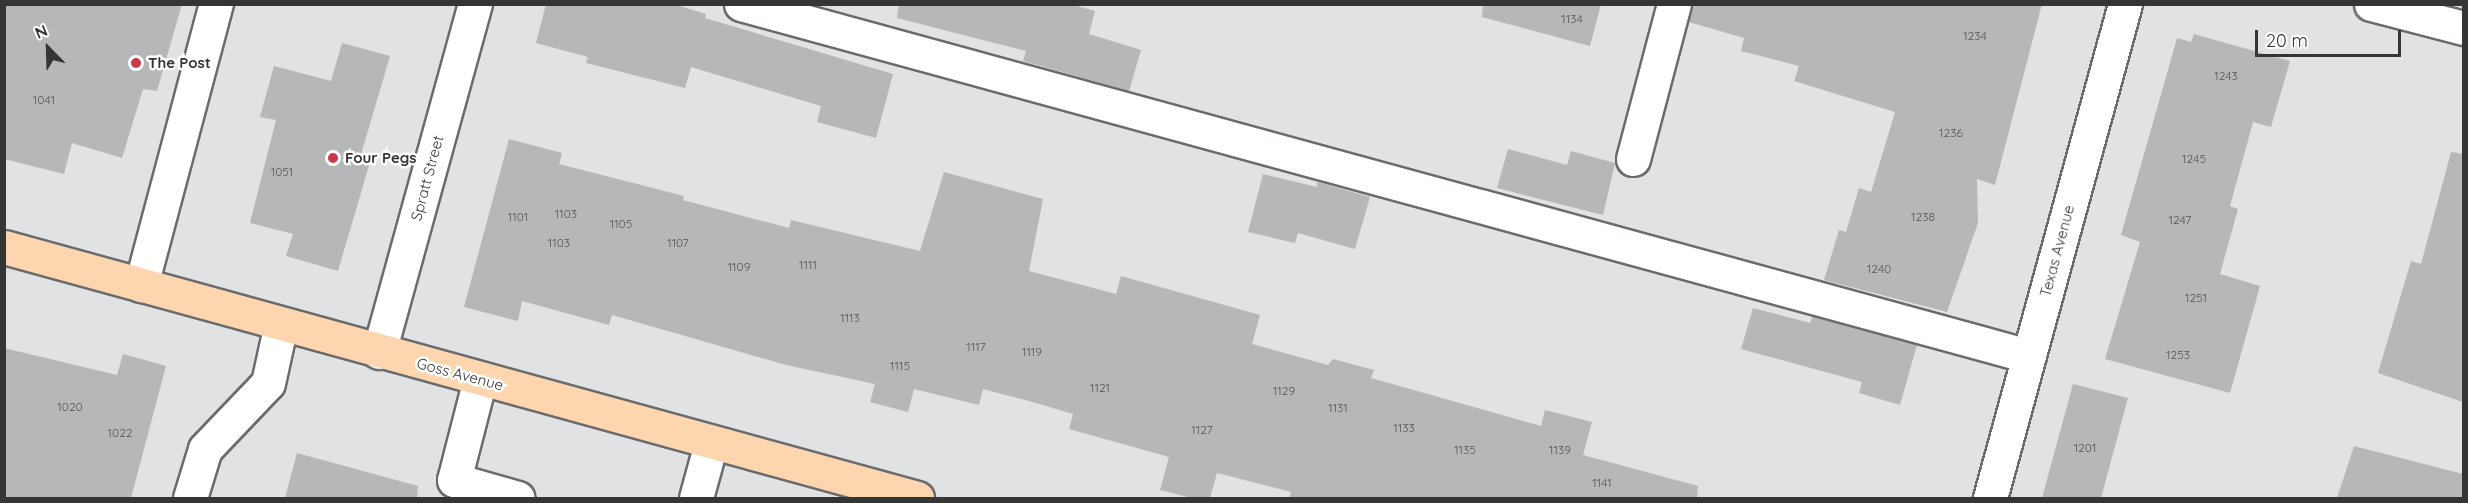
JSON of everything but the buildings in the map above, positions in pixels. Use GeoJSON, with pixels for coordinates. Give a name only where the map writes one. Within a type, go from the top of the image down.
{"type":"FeatureCollection","features":[{"type":"Feature","properties":{"kind":"main road","name":"Goss Avenue"},"geometry":{"type":"LineString","coordinates":[[4,247],[379,352],[917,498]]}},
{"type":"Feature","properties":{"kind":"street"},"geometry":{"type":"LineString","coordinates":[[141,285],[216,4]]}},
{"type":"Feature","properties":{"kind":"street","name":"Spratt Street"},"geometry":{"type":"LineString","coordinates":[[379,352],[475,4]]}},
{"type":"Feature","properties":{"kind":"street"},"geometry":{"type":"LineString","coordinates":[[741,4],[2029,356]]}},
{"type":"Feature","properties":{"kind":"street"},"geometry":{"type":"LineString","coordinates":[[1633,159],[1674,4]]}},
{"type":"Feature","properties":{"kind":"street","name":"Texas Avenue"},"geometry":{"type":"LineString","coordinates":[[1990,498],[2125,4]]}},
{"type":"Feature","properties":{"kind":"street"},"geometry":{"type":"LineString","coordinates":[[2371,4],[2463,28]]}},
{"type":"Feature","properties":{"kind":"street"},"geometry":{"type":"LineString","coordinates":[[190,498],[206,449],[268,383],[281,324]]}},
{"type":"Feature","properties":{"kind":"street"},"geometry":{"type":"LineString","coordinates":[[480,379],[454,480],[518,498]]}},
{"type":"Feature","properties":{"kind":"street"},"geometry":{"type":"LineString","coordinates":[[696,498],[711,443]]}},
{"type":"Feature","properties":{"kind":"place","name":"The Post"},"geometry":{"type":"Point","coordinates":[136,63]}},
{"type":"Feature","properties":{"kind":"place","name":"Four Pegs"},"geometry":{"type":"Point","coordinates":[333,158]}}]}
